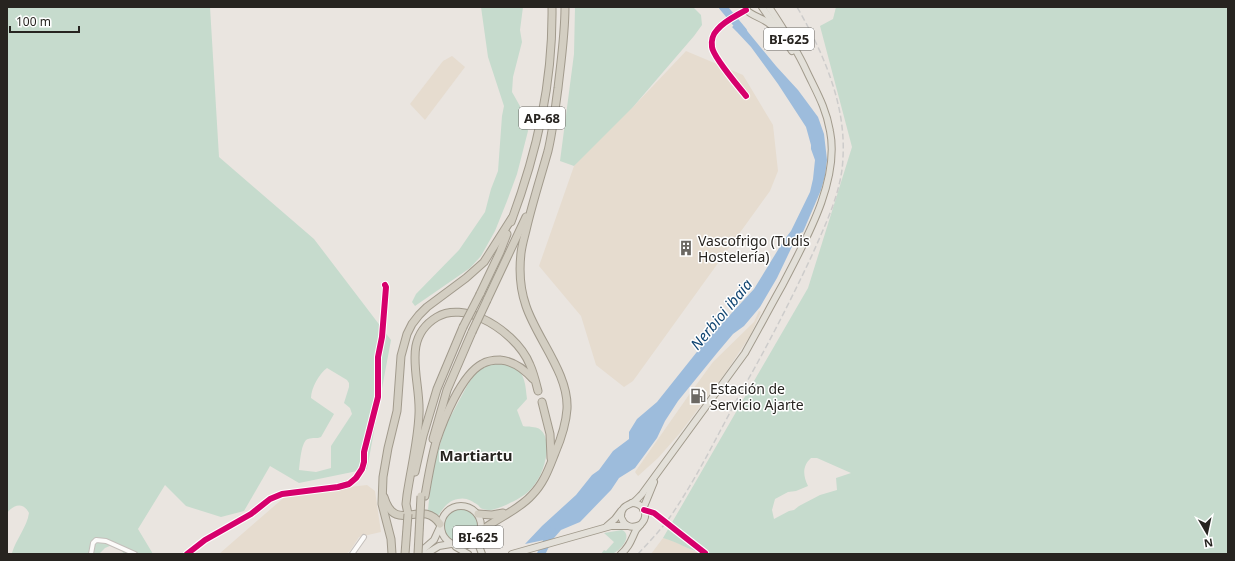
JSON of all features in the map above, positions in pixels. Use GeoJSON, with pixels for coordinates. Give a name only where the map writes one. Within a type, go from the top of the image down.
{"type":"FeatureCollection","features":[{"type":"Feature","properties":{"kind":"highway","name":"AP-68"},"geometry":{"type":"LineString","coordinates":[[405,554],[409,495],[423,436],[437,389],[463,327],[500,252],[528,175],[544,106],[550,59],[552,7]]}},
{"type":"Feature","properties":{"kind":"highway","name":"AP-68"},"geometry":{"type":"LineString","coordinates":[[423,496],[432,441],[447,390],[534,198],[546,156],[553,123],[565,27],[565,7]]}},
{"type":"Feature","properties":{"kind":"highway"},"geometry":{"type":"LineString","coordinates":[[480,533],[494,521],[524,503],[532,496],[544,479],[564,431],[567,408],[560,376],[532,321],[526,306],[521,286],[521,251],[534,198]]}},
{"type":"Feature","properties":{"kind":"highway"},"geometry":{"type":"LineString","coordinates":[[392,554],[391,539],[382,504],[382,491],[384,467],[397,411],[401,356],[407,334],[415,320],[427,307],[466,278],[484,262],[512,218]]}},
{"type":"Feature","properties":{"kind":"highway"},"geometry":{"type":"LineString","coordinates":[[409,495],[419,414],[418,390],[414,363],[415,351],[420,333],[428,323],[439,316],[449,313],[466,313],[485,319],[503,332],[521,350],[530,364],[538,390],[534,380],[524,370],[509,362],[495,360],[486,362],[477,367],[470,374],[442,425],[423,496],[422,522],[419,530],[418,554]]}},
{"type":"Feature","properties":{"kind":"highway"},"geometry":{"type":"LineString","coordinates":[[542,402],[549,426],[551,441],[550,464]]}},
{"type":"Feature","properties":{"kind":"highway"},"geometry":{"type":"LineString","coordinates":[[382,491],[389,508],[394,513],[406,516],[420,513],[431,514],[435,516],[440,525]]}},
{"type":"Feature","properties":{"kind":"highway"},"geometry":{"type":"LineString","coordinates":[[478,514],[492,515],[508,513]]}},
{"type":"Feature","properties":{"kind":"main road"},"geometry":{"type":"LineString","coordinates":[[753,14],[758,12],[762,7],[807,72]]}},
{"type":"Feature","properties":{"kind":"main road"},"geometry":{"type":"LineString","coordinates":[[766,7],[782,31],[788,36]]}},
{"type":"Feature","properties":{"kind":"main road","name":"BI-625"},"geometry":{"type":"LineString","coordinates":[[632,503],[642,494],[662,467],[736,365],[756,334],[795,261],[823,198],[830,171],[832,153],[832,140],[826,111],[815,86],[788,36],[769,7]]}},
{"type":"Feature","properties":{"kind":"main road"},"geometry":{"type":"LineString","coordinates":[[746,9],[750,14],[767,21],[790,52],[795,56]]}},
{"type":"Feature","properties":{"kind":"main road","name":"BI-625"},"geometry":{"type":"LineString","coordinates":[[644,509],[650,491],[662,467]]}},
{"type":"Feature","properties":{"kind":"main road"},"geometry":{"type":"LineString","coordinates":[[621,554],[629,545],[645,518],[644,509],[639,504],[632,503],[625,505],[621,511],[621,520],[633,533],[633,538]]}},
{"type":"Feature","properties":{"kind":"main road","name":"BI-625"},"geometry":{"type":"LineString","coordinates":[[418,554],[434,540],[444,514],[456,506],[466,506],[478,514],[481,522],[479,546],[482,554]]}},
{"type":"Feature","properties":{"kind":"main road","name":"BI-625"},"geometry":{"type":"LineString","coordinates":[[599,530],[611,524],[621,511]]}},
{"type":"Feature","properties":{"kind":"main road","name":"BI-625"},"geometry":{"type":"LineString","coordinates":[[440,525],[443,536],[452,544],[468,554]]}},
{"type":"Feature","properties":{"kind":"main road","name":"BI-625"},"geometry":{"type":"LineString","coordinates":[[512,554],[612,526],[628,526]]}},
{"type":"Feature","properties":{"kind":"main road"},"geometry":{"type":"LineString","coordinates":[[628,526],[640,526]]}},
{"type":"Feature","properties":{"kind":"main road","name":"BI-625"},"geometry":{"type":"LineString","coordinates":[[426,554],[439,546],[452,544],[458,546],[468,545],[476,540],[480,533]]}},
{"type":"Feature","properties":{"kind":"street"},"geometry":{"type":"LineString","coordinates":[[746,9],[717,30],[713,36],[712,48],[713,52],[746,96]]}},
{"type":"Feature","properties":{"kind":"street"},"geometry":{"type":"LineString","coordinates":[[187,554],[205,540],[251,514],[270,499],[282,494],[338,487],[349,484],[356,478],[362,469],[364,462],[364,452],[378,397],[378,357],[382,337],[386,292],[385,285]]}},
{"type":"Feature","properties":{"kind":"street"},"geometry":{"type":"LineString","coordinates":[[644,509],[654,513],[705,553]]}},
{"type":"Feature","properties":{"kind":"street"},"geometry":{"type":"LineString","coordinates":[[645,518],[653,515],[658,516]]}},
{"type":"Feature","properties":{"kind":"street"},"geometry":{"type":"LineString","coordinates":[[352,554],[364,537]]}},
{"type":"Feature","properties":{"kind":"street"},"geometry":{"type":"LineString","coordinates":[[91,554],[93,543],[96,540],[106,541],[135,554]]}},
{"type":"Feature","properties":{"kind":"shaded area"},"geometry":{"type":"Polygon","coordinates":[[[686,51],[743,75],[773,125],[778,171],[770,191],[633,381],[624,387],[596,365],[581,316],[539,266],[574,166],[614,121],[633,107],[686,51]]]}},
{"type":"Feature","properties":{"kind":"shaded area"},"geometry":{"type":"Polygon","coordinates":[[[452,56],[465,67],[425,120],[410,104],[443,61],[452,56]]]}},
{"type":"Feature","properties":{"kind":"shaded area","name":"Estación de Servicio Ajarte"},"geometry":{"type":"Polygon","coordinates":[[[759,311],[761,312],[750,336],[726,372],[680,433],[658,458],[638,476],[635,472],[713,362],[754,322],[759,311]]]}},
{"type":"Feature","properties":{"kind":"shaded area"},"geometry":{"type":"Polygon","coordinates":[[[367,485],[375,491],[381,532],[359,537],[350,551],[346,554],[219,554],[288,494],[367,485]]]}},
{"type":"Feature","properties":{"kind":"shaded area"},"geometry":{"type":"Polygon","coordinates":[[[663,538],[671,540],[696,552],[706,554],[651,554],[663,538]]]}},
{"type":"Feature","properties":{"kind":"green space"},"geometry":{"type":"Polygon","coordinates":[[[7,7],[210,7],[219,157],[314,239],[391,340],[367,469],[299,483],[270,466],[244,511],[221,517],[186,506],[165,485],[138,529],[153,554],[124,554],[120,548],[112,545],[105,548],[99,554],[10,554],[12,553],[24,528],[29,513],[24,507],[15,506],[7,513],[7,7]],[[327,368],[316,382],[312,390],[311,398],[334,414],[321,437],[310,438],[304,444],[301,453],[299,470],[316,472],[331,468],[331,446],[352,414],[350,408],[344,403],[349,387],[347,380],[327,368]]]}},
{"type":"Feature","properties":{"kind":"green space"},"geometry":{"type":"Polygon","coordinates":[[[481,7],[523,7],[520,30],[522,42],[513,77],[512,92],[525,115],[528,131],[517,174],[507,201],[495,231],[481,256],[470,268],[415,306],[412,302],[416,294],[459,250],[485,212],[491,189],[498,171],[504,106],[488,57],[481,7]]]}},
{"type":"Feature","properties":{"kind":"green space"},"geometry":{"type":"Polygon","coordinates":[[[575,7],[693,7],[701,15],[702,25],[633,107],[574,166],[560,161],[574,54],[575,7]]]}},
{"type":"Feature","properties":{"kind":"green space"},"geometry":{"type":"Polygon","coordinates":[[[836,7],[1228,7],[1228,554],[706,554],[663,538],[808,288],[852,147],[820,26],[833,19],[836,7]],[[811,458],[806,464],[804,475],[808,486],[796,491],[788,492],[775,499],[772,510],[774,519],[794,510],[820,495],[837,490],[836,478],[851,473],[817,458],[811,458]]]}},
{"type":"Feature","properties":{"kind":"green space"},"geometry":{"type":"Polygon","coordinates":[[[490,363],[505,364],[515,368],[522,375],[527,399],[517,410],[523,426],[536,427],[541,430],[545,436],[547,452],[543,470],[530,490],[506,505],[486,510],[482,509],[471,501],[461,499],[449,503],[444,507],[438,516],[428,510],[432,471],[446,425],[468,384],[478,370],[490,363]]]}},
{"type":"Feature","properties":{"kind":"green space"},"geometry":{"type":"Polygon","coordinates":[[[464,509],[473,514],[477,519],[477,533],[473,538],[468,542],[458,543],[454,542],[445,533],[444,523],[445,519],[454,510],[464,509]]]}},
{"type":"Feature","properties":{"kind":"green space"},"geometry":{"type":"Polygon","coordinates":[[[622,530],[626,535],[623,546],[612,554],[601,554],[614,542],[604,533],[622,530]]]}},
{"type":"Feature","properties":{"kind":"water"},"geometry":{"type":"Polygon","coordinates":[[[739,21],[798,90],[818,117],[824,134],[827,160],[821,190],[803,232],[798,234],[777,278],[760,307],[744,326],[733,334],[678,401],[665,421],[657,438],[635,468],[619,478],[611,490],[580,522],[561,530],[554,538],[525,544],[542,526],[576,495],[592,475],[599,470],[613,451],[629,439],[629,432],[637,419],[657,402],[704,343],[754,289],[791,231],[810,192],[815,160],[806,127],[778,84],[751,47],[732,27],[739,21]]]}},
{"type":"Feature","properties":{"kind":"waterway","name":"Nerbioi ibaia"},"geometry":{"type":"LineString","coordinates":[[723,7],[743,31]]}},
{"type":"Feature","properties":{"kind":"waterway","name":"Nerbioi ibaia"},"geometry":{"type":"LineString","coordinates":[[541,554],[552,531]]}},
{"type":"Feature","properties":{"kind":"railway"},"geometry":{"type":"LineString","coordinates":[[638,554],[670,517],[707,456],[769,341],[813,253],[840,182],[843,157],[843,137],[837,98],[824,60],[797,7]]}},
{"type":"Feature","properties":{"kind":"cycle path"},"geometry":{"type":"LineString","coordinates":[[746,10],[723,24],[713,36],[712,40],[713,52],[721,65],[746,96]]}},
{"type":"Feature","properties":{"kind":"cycle path"},"geometry":{"type":"LineString","coordinates":[[187,554],[205,540],[251,514],[270,499],[282,494],[338,487],[349,484],[356,478],[362,469],[364,462],[364,452],[378,397],[378,357],[382,337],[385,285]]}},
{"type":"Feature","properties":{"kind":"cycle path"},"geometry":{"type":"LineString","coordinates":[[644,510],[654,513],[705,553]]}},
{"type":"Feature","properties":{"kind":"place","name":"Vascofrigo (Tudis Hostelería)"},"geometry":{"type":"Point","coordinates":[686,248]}},
{"type":"Feature","properties":{"kind":"place","name":"Estación de Servicio Ajarte"},"geometry":{"type":"Point","coordinates":[698,396]}},
{"type":"Feature","properties":{"kind":"district","name":"Martiartu"},"geometry":{"type":"Point","coordinates":[476,455]}}]}
